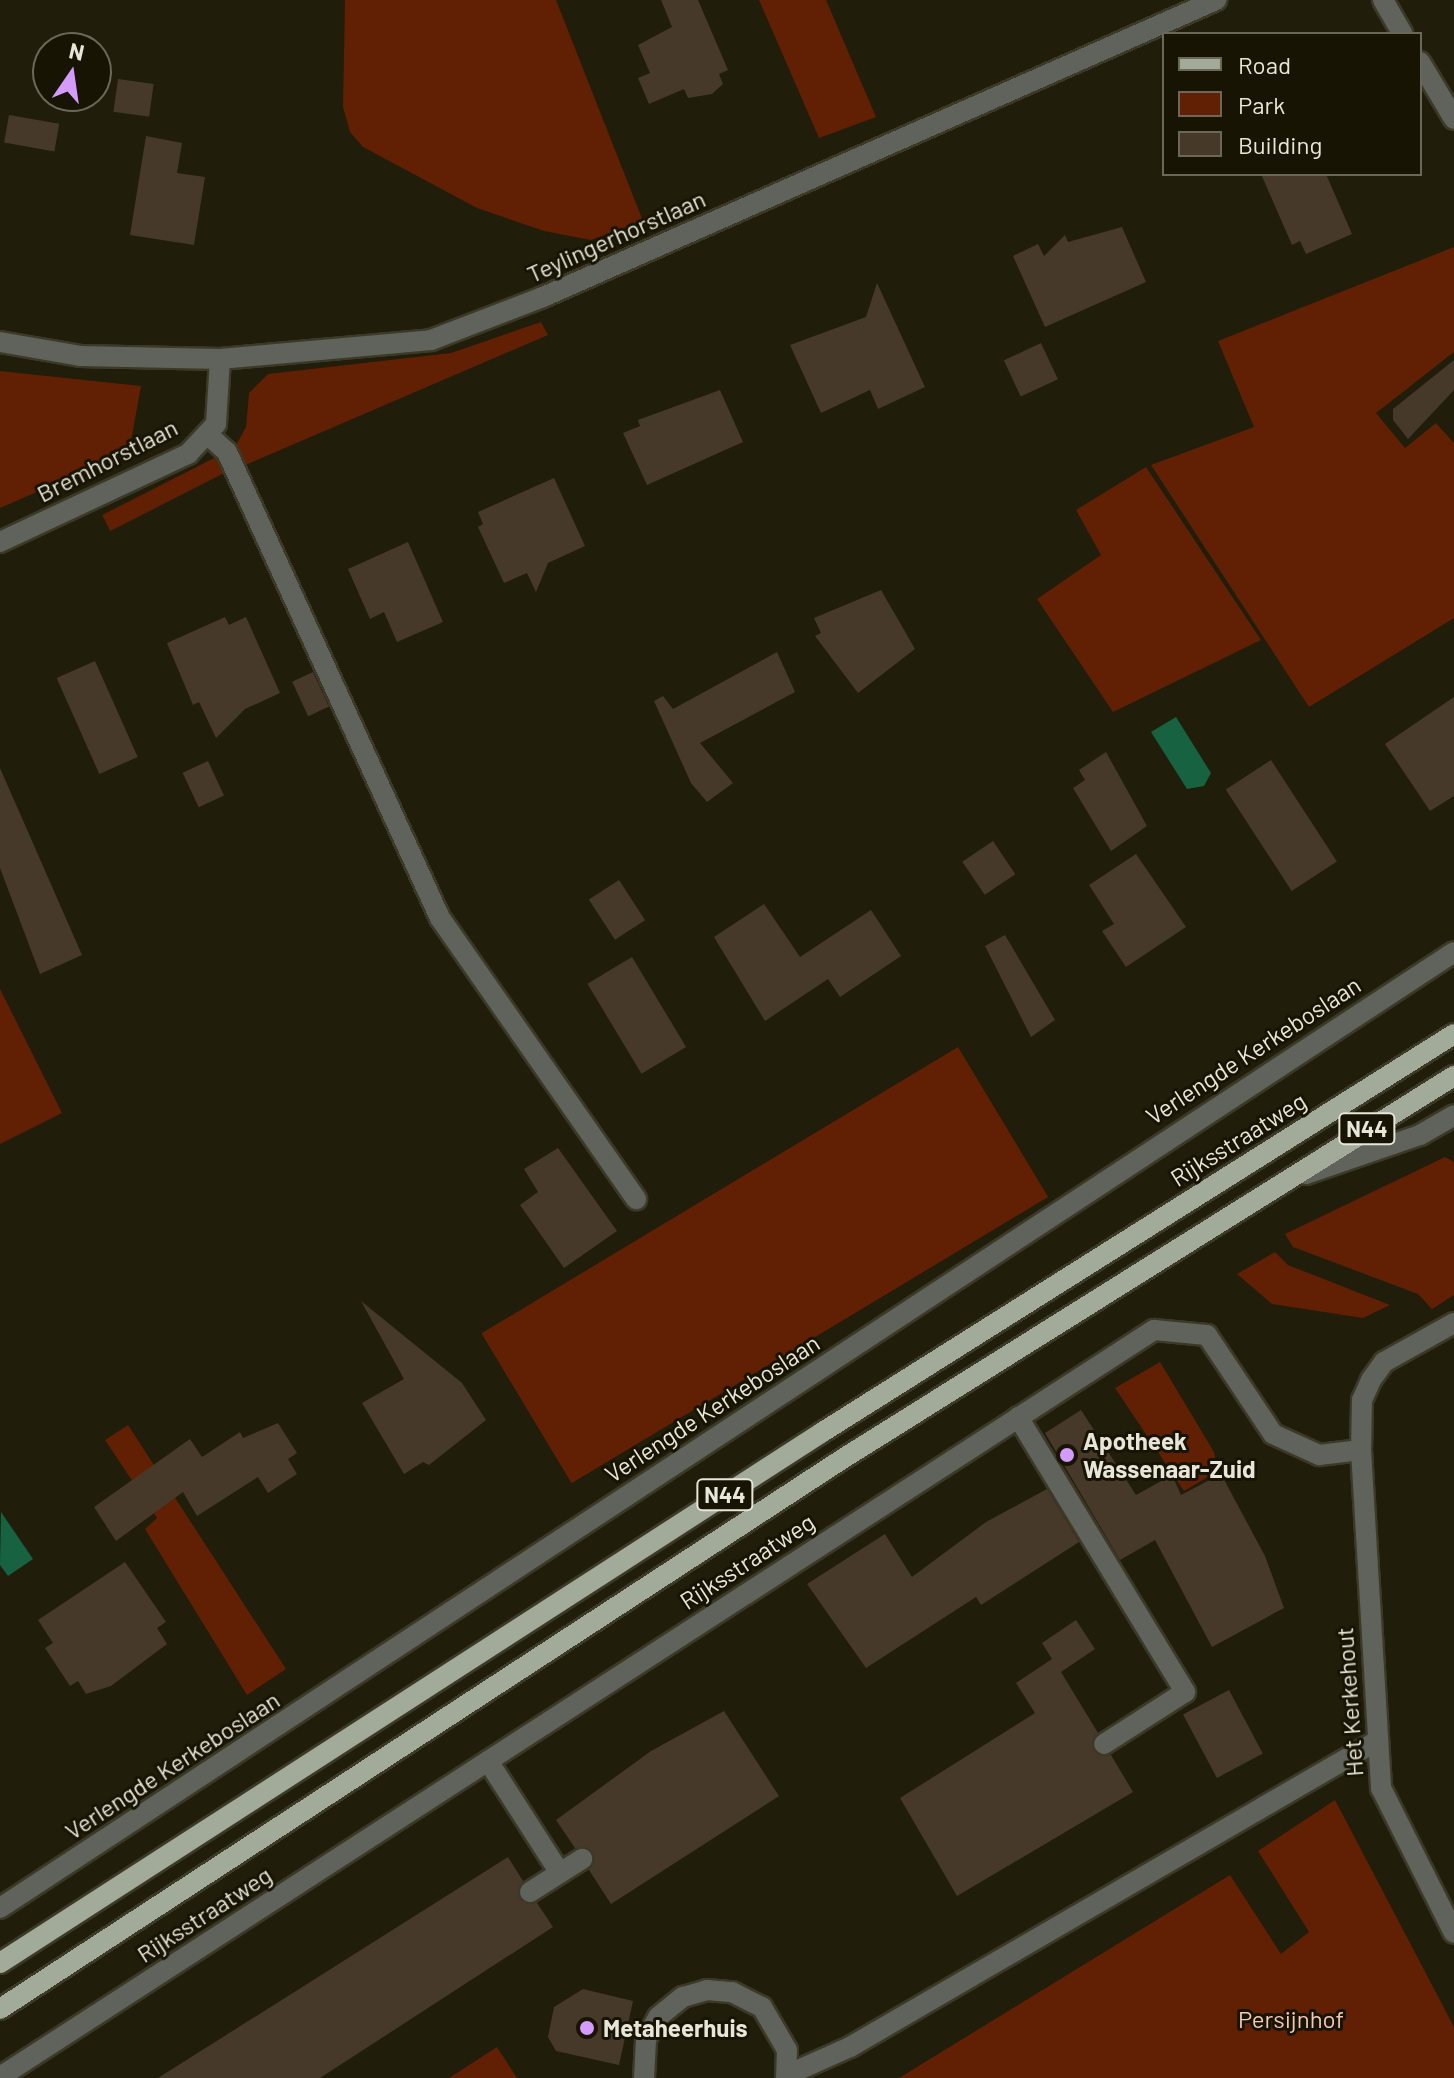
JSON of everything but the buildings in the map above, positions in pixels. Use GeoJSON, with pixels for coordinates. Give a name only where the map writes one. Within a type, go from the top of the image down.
{"type":"FeatureCollection","features":[{"type":"Feature","properties":{"kind":"main road","name":"Rijksstraatweg"},"geometry":{"type":"LineString","coordinates":[[0,1963],[821,1433],[1454,1034]]}},
{"type":"Feature","properties":{"kind":"main road","name":"Rijksstraatweg"},"geometry":{"type":"LineString","coordinates":[[0,2009],[1280,1182],[1454,1076]]}},
{"type":"Feature","properties":{"kind":"street","name":"Teylingerhorstlaan"},"geometry":{"type":"LineString","coordinates":[[0,342],[80,356],[220,359],[431,340],[543,297],[1216,0]]}},
{"type":"Feature","properties":{"kind":"street"},"geometry":{"type":"LineString","coordinates":[[1383,0],[1402,32]]}},
{"type":"Feature","properties":{"kind":"street"},"geometry":{"type":"LineString","coordinates":[[1422,65],[1454,119]]}},
{"type":"Feature","properties":{"kind":"street","name":"Bremhorstlaan"},"geometry":{"type":"LineString","coordinates":[[0,542],[188,454],[216,424],[220,359]]}},
{"type":"Feature","properties":{"kind":"street"},"geometry":{"type":"LineString","coordinates":[[207,434],[232,464],[440,918],[636,1199]]}},
{"type":"Feature","properties":{"kind":"street","name":"Verlengde Kerkeboslaan"},"geometry":{"type":"LineString","coordinates":[[0,1908],[1454,952]]}},
{"type":"Feature","properties":{"kind":"street","name":"Rijksstraatweg"},"geometry":{"type":"LineString","coordinates":[[1280,1182],[1420,1135],[1454,1115]]}},
{"type":"Feature","properties":{"kind":"street"},"geometry":{"type":"LineString","coordinates":[[1361,1450],[1362,1400],[1384,1362],[1454,1323]]}},
{"type":"Feature","properties":{"kind":"street","name":"Rijksstraatweg"},"geometry":{"type":"LineString","coordinates":[[0,2077],[1142,1336],[1166,1327],[1207,1335],[1273,1434],[1319,1455],[1361,1450]]}},
{"type":"Feature","properties":{"kind":"street"},"geometry":{"type":"LineString","coordinates":[[1018,1417],[1185,1692],[1104,1744]]}},
{"type":"Feature","properties":{"kind":"street","name":"Het Kerkehout"},"geometry":{"type":"LineString","coordinates":[[1361,1450],[1375,1742],[1386,1800],[1454,1933]]}},
{"type":"Feature","properties":{"kind":"street"},"geometry":{"type":"LineString","coordinates":[[644,2078],[646,2039],[658,2017],[683,1997],[707,1990],[732,1992],[762,2007],[787,2050],[787,2077],[850,2047],[1375,1742]]}},
{"type":"Feature","properties":{"kind":"street"},"geometry":{"type":"LineString","coordinates":[[488,1761],[560,1873]]}},
{"type":"Feature","properties":{"kind":"street"},"geometry":{"type":"LineString","coordinates":[[530,1892],[582,1859]]}},
{"type":"Feature","properties":{"kind":"green space"},"geometry":{"type":"Polygon","coordinates":[[[345,0],[556,0],[643,221],[591,240],[544,231],[477,208],[363,147],[350,132],[343,107],[345,0]]]}},
{"type":"Feature","properties":{"kind":"green space"},"geometry":{"type":"Polygon","coordinates":[[[759,0],[826,0],[876,117],[819,138],[759,0]]]}},
{"type":"Feature","properties":{"kind":"green space"},"geometry":{"type":"Polygon","coordinates":[[[1454,247],[1454,352],[1376,413],[1405,448],[1436,423],[1454,443],[1454,618],[1309,707],[1151,465],[1254,427],[1218,341],[1454,247]]]}},
{"type":"Feature","properties":{"kind":"green space"},"geometry":{"type":"Polygon","coordinates":[[[541,322],[548,335],[243,466],[234,449],[246,427],[249,393],[268,374],[451,353],[541,322]]]}},
{"type":"Feature","properties":{"kind":"green space"},"geometry":{"type":"Polygon","coordinates":[[[0,371],[141,386],[129,452],[0,508],[0,371]]]}},
{"type":"Feature","properties":{"kind":"green space"},"geometry":{"type":"Polygon","coordinates":[[[218,456],[226,472],[110,531],[102,515],[218,456]]]}},
{"type":"Feature","properties":{"kind":"green space"},"geometry":{"type":"Polygon","coordinates":[[[1146,467],[1261,640],[1113,712],[1037,599],[1101,555],[1076,510],[1146,467]]]}},
{"type":"Feature","properties":{"kind":"green space"},"geometry":{"type":"Polygon","coordinates":[[[0,989],[62,1113],[0,1144],[0,989]]]}},
{"type":"Feature","properties":{"kind":"green space"},"geometry":{"type":"Polygon","coordinates":[[[958,1047],[1048,1197],[572,1483],[481,1333],[958,1047]]]}},
{"type":"Feature","properties":{"kind":"green space"},"geometry":{"type":"Polygon","coordinates":[[[1445,1157],[1454,1162],[1454,1295],[1432,1309],[1418,1294],[1293,1247],[1285,1234],[1445,1157]]]}},
{"type":"Feature","properties":{"kind":"green space"},"geometry":{"type":"Polygon","coordinates":[[[1275,1252],[1288,1265],[1390,1305],[1363,1318],[1272,1304],[1237,1274],[1275,1252]]]}},
{"type":"Feature","properties":{"kind":"green space"},"geometry":{"type":"Polygon","coordinates":[[[1160,1362],[1214,1452],[1218,1471],[1184,1491],[1115,1388],[1160,1362]]]}},
{"type":"Feature","properties":{"kind":"green space"},"geometry":{"type":"Polygon","coordinates":[[[128,1425],[286,1669],[247,1695],[145,1529],[157,1518],[105,1440],[128,1425]]]}},
{"type":"Feature","properties":{"kind":"green space","name":"Persijnhof"},"geometry":{"type":"Polygon","coordinates":[[[1335,1800],[1454,2027],[1454,2078],[899,2078],[1230,1875],[1281,1954],[1309,1932],[1258,1851],[1335,1800]]]}},
{"type":"Feature","properties":{"kind":"green space"},"geometry":{"type":"Polygon","coordinates":[[[497,2047],[517,2078],[449,2078],[497,2047]]]}},
{"type":"Feature","properties":{"kind":"shaded area"},"geometry":{"type":"Polygon","coordinates":[[[1176,717],[1211,773],[1204,786],[1187,789],[1151,732],[1176,717]]]}},
{"type":"Feature","properties":{"kind":"shaded area"},"geometry":{"type":"Polygon","coordinates":[[[1,1512],[33,1559],[8,1576],[0,1565],[1,1512]]]}},
{"type":"Feature","properties":{"kind":"place","name":"Apotheek Wassenaar-Zuid"},"geometry":{"type":"Point","coordinates":[1067,1455]}},
{"type":"Feature","properties":{"kind":"place","name":"Metaheerhuis"},"geometry":{"type":"Point","coordinates":[587,2028]}}]}
